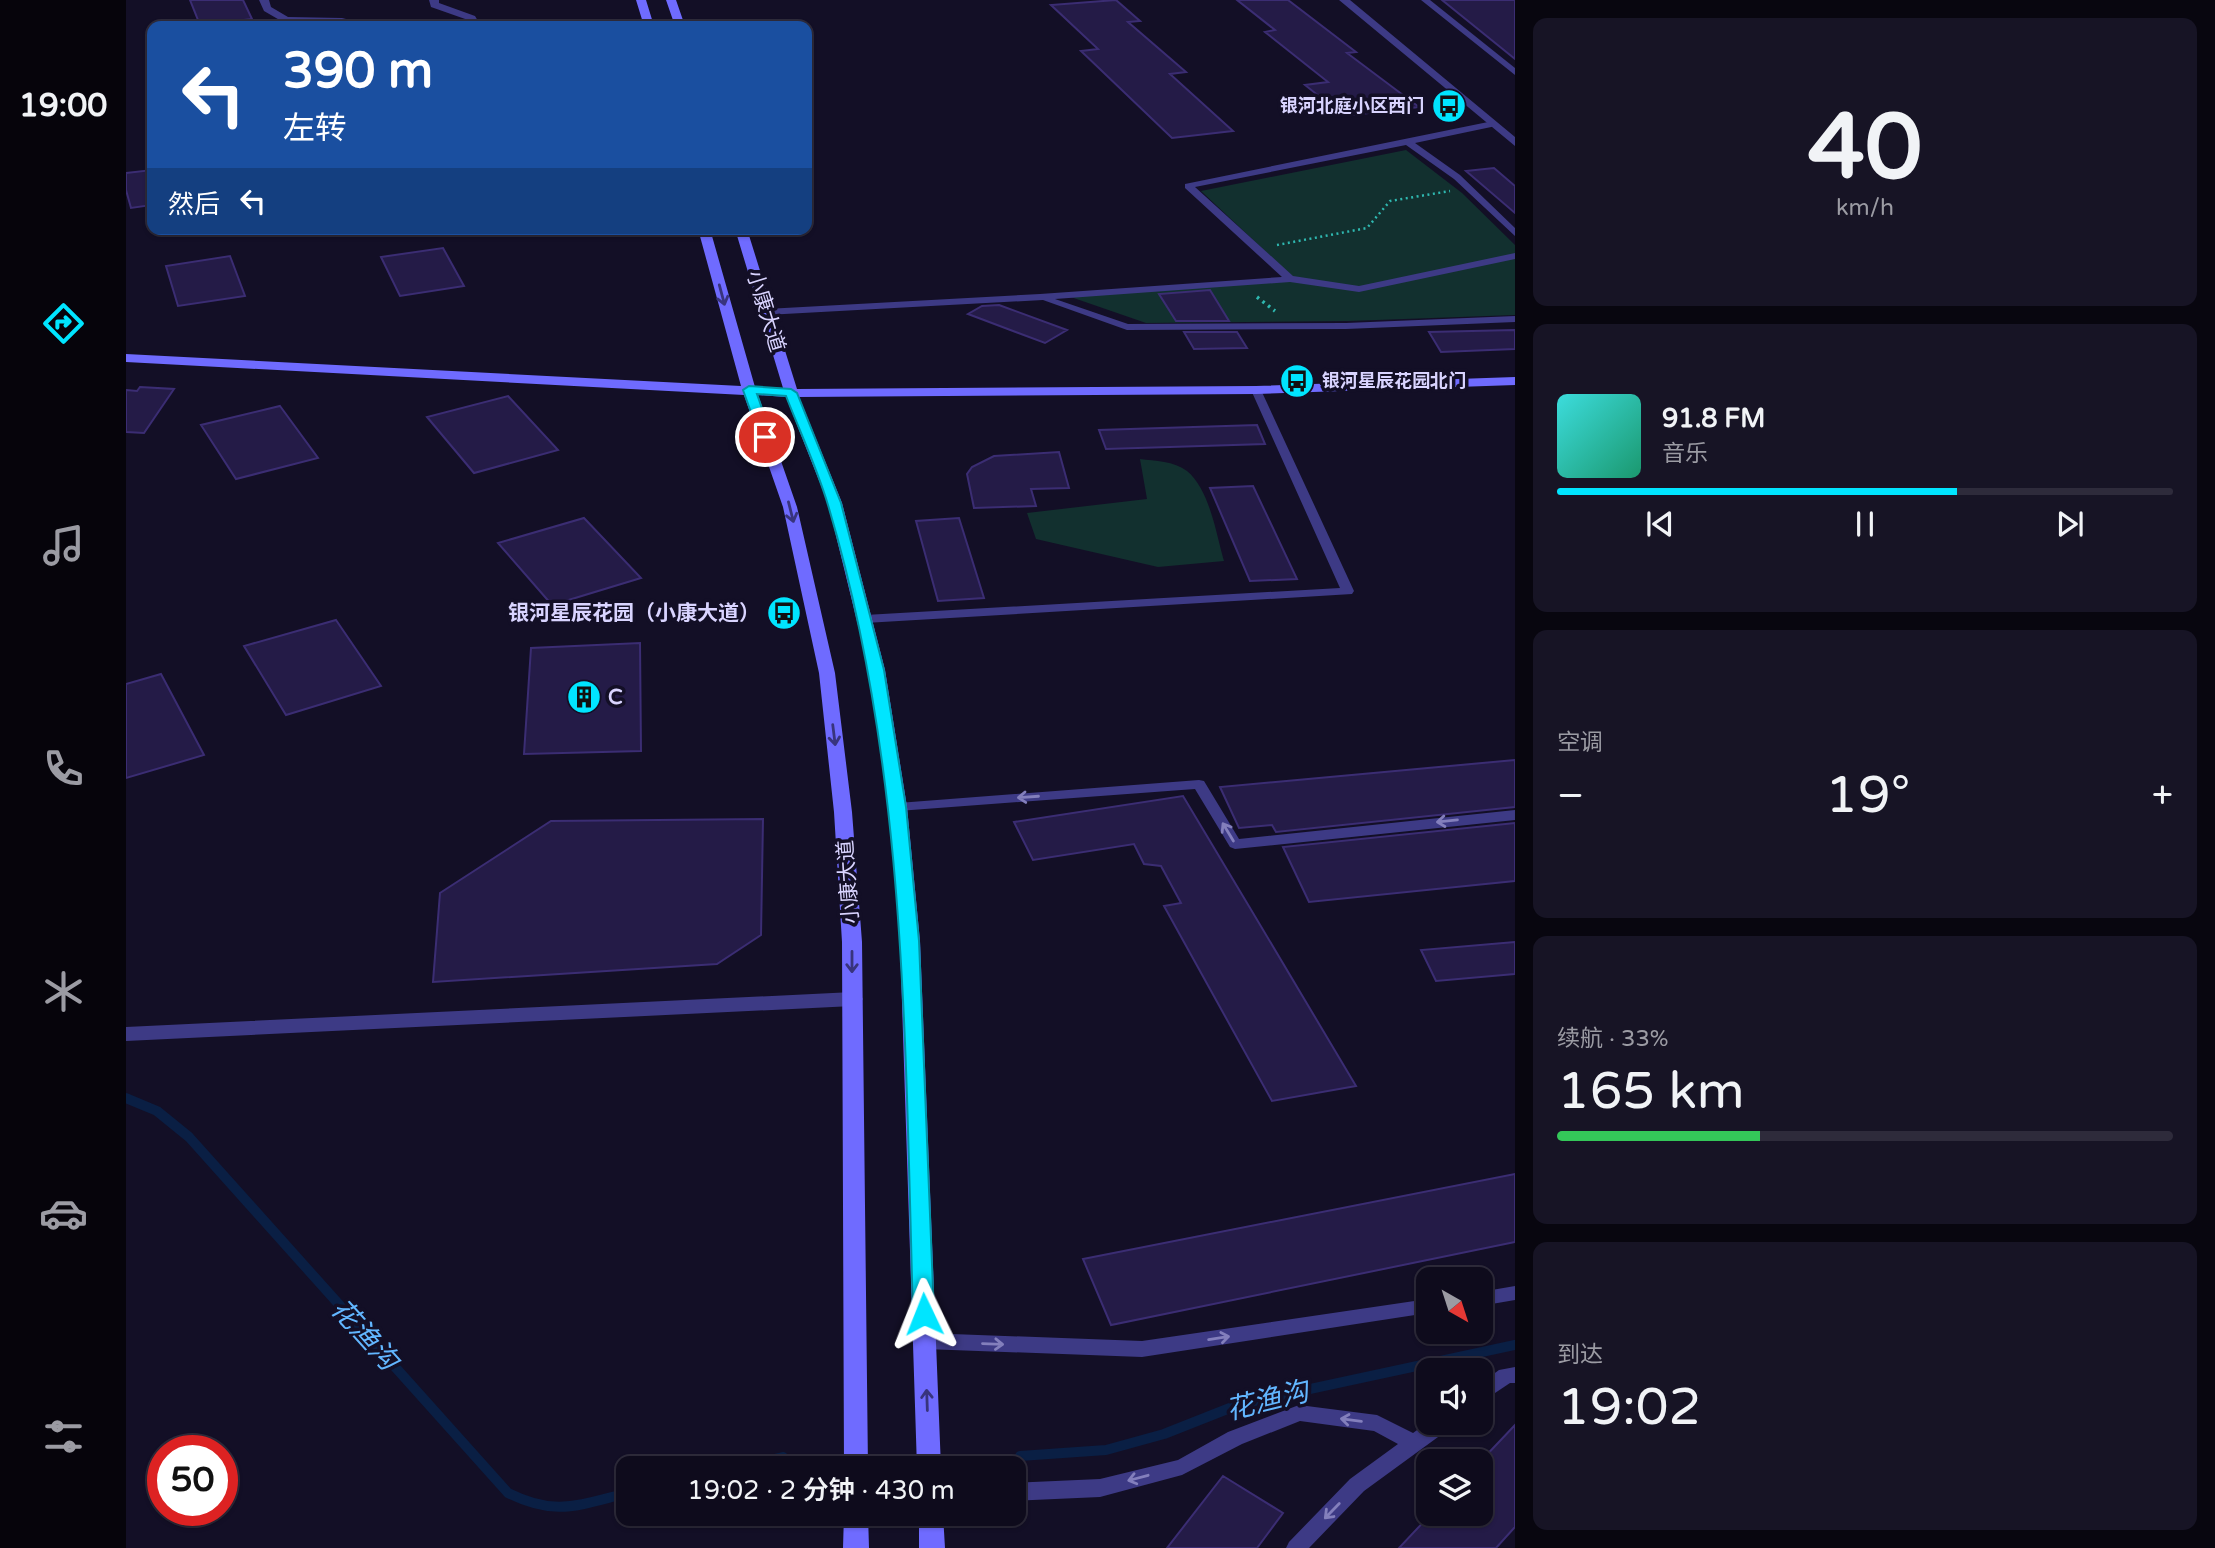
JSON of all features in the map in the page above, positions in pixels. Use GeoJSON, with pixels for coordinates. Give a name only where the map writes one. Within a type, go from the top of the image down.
{"type":"FeatureCollection","features":[{"type":"Feature","properties":{"kind":"main road"},"geometry":{"type":"LineString","coordinates":[[641,0],[647,21]]}},
{"type":"Feature","properties":{"kind":"main road"},"geometry":{"type":"LineString","coordinates":[[671,0],[678,21]]}},
{"type":"Feature","properties":{"kind":"main road","name":"小康大道"},"geometry":{"type":"LineString","coordinates":[[706,235],[749,390],[790,507],[827,673],[843,812],[853,999],[856,1456]]}},
{"type":"Feature","properties":{"kind":"main road","name":"小康大道"},"geometry":{"type":"LineString","coordinates":[[743,235],[791,393],[835,503],[877,670],[898,807],[911,941],[929,1456]]}},
{"type":"Feature","properties":{"kind":"main road"},"geometry":{"type":"LineString","coordinates":[[126,358],[791,393],[1256,390],[1515,381]]}},
{"type":"Feature","properties":{"kind":"main road"},"geometry":{"type":"LineString","coordinates":[[856,1526],[856,1548]]}},
{"type":"Feature","properties":{"kind":"main road"},"geometry":{"type":"LineString","coordinates":[[931,1526],[932,1548]]}},
{"type":"Feature","properties":{"kind":"street"},"geometry":{"type":"LineString","coordinates":[[264,0],[267,9],[286,20],[342,21]]}},
{"type":"Feature","properties":{"kind":"street"},"geometry":{"type":"LineString","coordinates":[[434,0],[434,5],[472,18],[474,21]]}},
{"type":"Feature","properties":{"kind":"street"},"geometry":{"type":"LineString","coordinates":[[1344,0],[1515,143]]}},
{"type":"Feature","properties":{"kind":"street"},"geometry":{"type":"LineString","coordinates":[[126,1034],[853,999]]}},
{"type":"Feature","properties":{"kind":"lane"},"geometry":{"type":"LineString","coordinates":[[1425,0],[1515,72]]}},
{"type":"Feature","properties":{"kind":"lane"},"geometry":{"type":"LineString","coordinates":[[1290,279],[1188,186],[1493,124]]}},
{"type":"Feature","properties":{"kind":"lane"},"geometry":{"type":"LineString","coordinates":[[1408,142],[1468,188],[1515,233]]}},
{"type":"Feature","properties":{"kind":"lane"},"geometry":{"type":"LineString","coordinates":[[766,312],[1040,297],[1290,279],[1359,289],[1515,256]]}},
{"type":"Feature","properties":{"kind":"lane"},"geometry":{"type":"LineString","coordinates":[[1040,297],[1127,327],[1346,326],[1515,319]]}},
{"type":"Feature","properties":{"kind":"lane"},"geometry":{"type":"LineString","coordinates":[[865,619],[1348,591],[1256,390]]}},
{"type":"Feature","properties":{"kind":"lane"},"geometry":{"type":"LineString","coordinates":[[898,807],[1199,784],[1235,844],[1515,815]]}},
{"type":"Feature","properties":{"kind":"lane"},"geometry":{"type":"LineString","coordinates":[[1493,1296],[1515,1293]]}},
{"type":"Feature","properties":{"kind":"lane"},"geometry":{"type":"LineString","coordinates":[[925,1341],[1143,1349],[1416,1308]]}},
{"type":"Feature","properties":{"kind":"lane"},"geometry":{"type":"LineString","coordinates":[[1493,1386],[1506,1376],[1515,1375]]}},
{"type":"Feature","properties":{"kind":"lane"},"geometry":{"type":"LineString","coordinates":[[1026,1491],[1100,1488],[1182,1467],[1235,1438],[1299,1413],[1377,1423],[1414,1443]]}},
{"type":"Feature","properties":{"kind":"lane"},"geometry":{"type":"LineString","coordinates":[[1296,1548],[1357,1485],[1425,1435]]}},
{"type":"Feature","properties":{"kind":"path"},"geometry":{"type":"LineString","coordinates":[[1257,248],[1367,228],[1390,201],[1468,188]]}},
{"type":"Feature","properties":{"kind":"path"},"geometry":{"type":"LineString","coordinates":[[1256,295],[1262,303],[1283,313]]}},
{"type":"Feature","properties":{"kind":"green space"},"geometry":{"type":"Polygon","coordinates":[[[1406,150],[1462,193],[1515,245],[1515,315],[1349,321],[1146,323],[1065,295],[1297,281],[1201,191],[1406,150]]]}},
{"type":"Feature","properties":{"kind":"green space"},"geometry":{"type":"Polygon","coordinates":[[[1140,459],[1176,465],[1195,479],[1207,501],[1224,561],[1158,567],[1036,539],[1027,513],[1147,499],[1140,459]]]}},
{"type":"Feature","properties":{"kind":"building"},"geometry":{"type":"Polygon","coordinates":[[[190,0],[243,0],[252,19],[235,21],[198,21],[190,0]]]}},
{"type":"Feature","properties":{"kind":"building"},"geometry":{"type":"Polygon","coordinates":[[[1116,0],[1140,21],[1128,22],[1186,72],[1170,74],[1233,131],[1172,138],[1081,51],[1098,49],[1051,5],[1116,0]]]}},
{"type":"Feature","properties":{"kind":"building"},"geometry":{"type":"Polygon","coordinates":[[[1237,0],[1288,0],[1356,52],[1347,53],[1419,107],[1344,116],[1305,85],[1328,82],[1265,32],[1275,30],[1237,0]]]}},
{"type":"Feature","properties":{"kind":"building"},"geometry":{"type":"Polygon","coordinates":[[[1442,0],[1515,0],[1515,59],[1442,0]]]}},
{"type":"Feature","properties":{"kind":"building"},"geometry":{"type":"Polygon","coordinates":[[[1494,168],[1515,186],[1515,213],[1466,171],[1494,168]]]}},
{"type":"Feature","properties":{"kind":"building"},"geometry":{"type":"Polygon","coordinates":[[[147,171],[147,206],[131,208],[126,190],[126,173],[147,171]]]}},
{"type":"Feature","properties":{"kind":"building"},"geometry":{"type":"Polygon","coordinates":[[[443,248],[464,286],[400,296],[381,257],[443,248]]]}},
{"type":"Feature","properties":{"kind":"building"},"geometry":{"type":"Polygon","coordinates":[[[230,256],[245,296],[178,306],[166,266],[230,256]]]}},
{"type":"Feature","properties":{"kind":"building"},"geometry":{"type":"Polygon","coordinates":[[[1210,290],[1229,321],[1176,321],[1159,294],[1210,290]]]}},
{"type":"Feature","properties":{"kind":"building"},"geometry":{"type":"Polygon","coordinates":[[[999,305],[1067,330],[1045,343],[968,314],[982,306],[999,305]]]}},
{"type":"Feature","properties":{"kind":"building"},"geometry":{"type":"Polygon","coordinates":[[[1515,330],[1515,349],[1441,352],[1429,332],[1515,330]]]}},
{"type":"Feature","properties":{"kind":"building"},"geometry":{"type":"Polygon","coordinates":[[[1184,332],[1237,332],[1247,348],[1194,349],[1184,332]]]}},
{"type":"Feature","properties":{"kind":"building"},"geometry":{"type":"Polygon","coordinates":[[[140,387],[174,389],[144,433],[126,432],[126,390],[137,391],[140,387]]]}},
{"type":"Feature","properties":{"kind":"building"},"geometry":{"type":"Polygon","coordinates":[[[508,396],[558,450],[474,473],[427,417],[508,396]]]}},
{"type":"Feature","properties":{"kind":"building"},"geometry":{"type":"Polygon","coordinates":[[[280,406],[318,458],[236,479],[201,425],[280,406]]]}},
{"type":"Feature","properties":{"kind":"building"},"geometry":{"type":"Polygon","coordinates":[[[1257,425],[1265,444],[1106,449],[1099,430],[1257,425]]]}},
{"type":"Feature","properties":{"kind":"building"},"geometry":{"type":"Polygon","coordinates":[[[1059,452],[1069,488],[1031,489],[1036,506],[974,508],[967,474],[972,467],[994,456],[1059,452]]]}},
{"type":"Feature","properties":{"kind":"building"},"geometry":{"type":"Polygon","coordinates":[[[1253,486],[1297,579],[1250,581],[1210,488],[1253,486]]]}},
{"type":"Feature","properties":{"kind":"building"},"geometry":{"type":"Polygon","coordinates":[[[584,518],[641,578],[552,605],[498,543],[584,518]]]}},
{"type":"Feature","properties":{"kind":"building"},"geometry":{"type":"Polygon","coordinates":[[[959,518],[984,598],[938,601],[916,521],[959,518]]]}},
{"type":"Feature","properties":{"kind":"building"},"geometry":{"type":"Polygon","coordinates":[[[336,620],[381,686],[286,715],[244,646],[336,620]]]}},
{"type":"Feature","properties":{"kind":"building","name":"C"},"geometry":{"type":"Polygon","coordinates":[[[640,643],[641,751],[524,754],[531,648],[640,643]]]}},
{"type":"Feature","properties":{"kind":"building"},"geometry":{"type":"Polygon","coordinates":[[[161,674],[204,755],[126,778],[126,684],[161,674]]]}},
{"type":"Feature","properties":{"kind":"building"},"geometry":{"type":"Polygon","coordinates":[[[1515,760],[1515,807],[1276,832],[1272,825],[1239,828],[1220,787],[1515,760]]]}},
{"type":"Feature","properties":{"kind":"building"},"geometry":{"type":"Polygon","coordinates":[[[1183,796],[1356,1086],[1272,1101],[1164,906],[1181,903],[1161,866],[1144,864],[1134,844],[1033,860],[1014,822],[1183,796]]]}},
{"type":"Feature","properties":{"kind":"building"},"geometry":{"type":"Polygon","coordinates":[[[763,819],[761,935],[717,964],[433,982],[440,893],[551,821],[763,819]]]}},
{"type":"Feature","properties":{"kind":"building"},"geometry":{"type":"Polygon","coordinates":[[[1515,823],[1515,881],[1309,902],[1283,847],[1515,823]]]}},
{"type":"Feature","properties":{"kind":"building"},"geometry":{"type":"Polygon","coordinates":[[[1515,942],[1515,974],[1436,981],[1421,950],[1515,942]]]}},
{"type":"Feature","properties":{"kind":"building"},"geometry":{"type":"Polygon","coordinates":[[[1515,1174],[1515,1242],[1111,1325],[1083,1259],[1515,1174]]]}},
{"type":"Feature","properties":{"kind":"building"},"geometry":{"type":"Polygon","coordinates":[[[1515,1425],[1515,1527],[1496,1548],[1399,1548],[1420,1526],[1493,1526],[1492,1449],[1515,1425]]]}},
{"type":"Feature","properties":{"kind":"building"},"geometry":{"type":"Polygon","coordinates":[[[1223,1476],[1283,1513],[1257,1548],[1167,1548],[1223,1476]]]}},
{"type":"Feature","properties":{"kind":"waterway","name":"花渔沟"},"geometry":{"type":"LineString","coordinates":[[126,1098],[157,1111],[189,1137],[508,1493],[540,1505],[554,1507],[581,1505],[616,1496]]}},
{"type":"Feature","properties":{"kind":"waterway","name":"花渔沟"},"geometry":{"type":"LineString","coordinates":[[1020,1456],[1106,1450],[1164,1434],[1240,1404],[1515,1345]]}},
{"type":"Feature","properties":{"kind":"place","name":"银河北庭小区西门"},"geometry":{"type":"Point","coordinates":[1449,106]}},
{"type":"Feature","properties":{"kind":"place","name":"银河星辰花园北门"},"geometry":{"type":"Point","coordinates":[1297,381]}},
{"type":"Feature","properties":{"kind":"place","name":"银河星辰花园（小康大道）"},"geometry":{"type":"Point","coordinates":[784,613]}},
{"type":"Feature","properties":{"kind":"place","name":"C"},"geometry":{"type":"Point","coordinates":[584,697]}},
{"type":"Feature","properties":{"kind":"route"},"geometry":{"type":"LineString","coordinates":[[765,437],[749,390],[791,393],[835,503],[877,670],[898,807],[911,941],[924,1314]]}}]}
